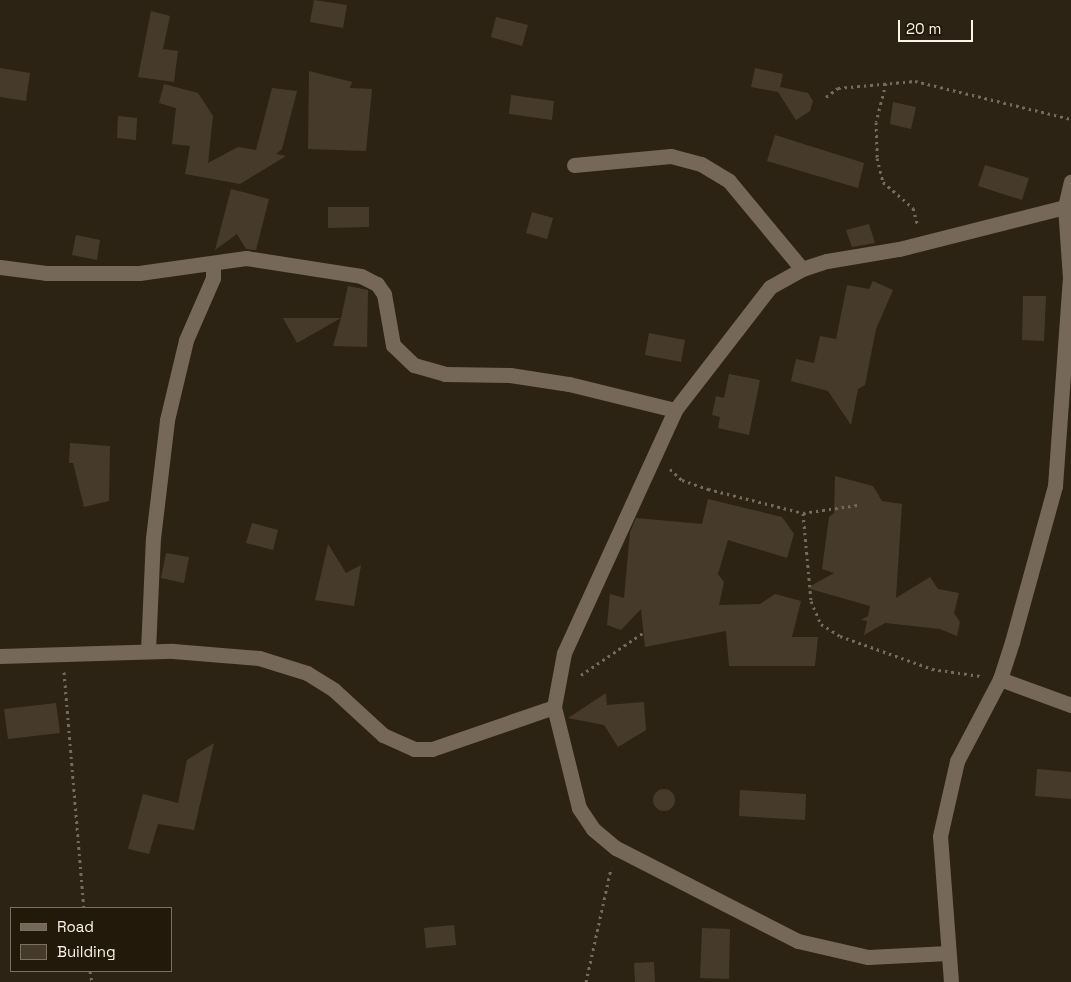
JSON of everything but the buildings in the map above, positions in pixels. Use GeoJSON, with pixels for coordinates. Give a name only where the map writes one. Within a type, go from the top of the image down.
{"type":"FeatureCollection","features":[{"type":"Feature","properties":{"kind":"street"},"geometry":{"type":"LineString","coordinates":[[574,165],[670,156],[701,164],[729,181],[802,268]]}},
{"type":"Feature","properties":{"kind":"street"},"geometry":{"type":"LineString","coordinates":[[950,982],[940,836],[947,794],[969,734],[1000,679],[1055,486],[1070,278],[1065,207],[1071,182]]}},
{"type":"Feature","properties":{"kind":"street"},"geometry":{"type":"LineString","coordinates":[[948,953],[868,957],[798,941],[616,848],[592,829],[578,808],[553,700],[575,628],[675,410],[752,305],[780,279],[802,268],[922,242],[1065,207]]}},
{"type":"Feature","properties":{"kind":"street"},"geometry":{"type":"LineString","coordinates":[[0,267],[46,272],[139,273],[268,259],[370,279],[384,294],[390,335],[398,352],[427,370],[569,384],[675,410]]}},
{"type":"Feature","properties":{"kind":"street"},"geometry":{"type":"LineString","coordinates":[[148,651],[153,538],[167,420],[184,349],[213,278],[213,264]]}},
{"type":"Feature","properties":{"kind":"street"},"geometry":{"type":"LineString","coordinates":[[0,656],[148,651],[220,651],[282,664],[334,690],[383,735],[414,749],[432,749],[553,700]]}},
{"type":"Feature","properties":{"kind":"street"},"geometry":{"type":"LineString","coordinates":[[1000,679],[1071,705]]}},
{"type":"Feature","properties":{"kind":"path"},"geometry":{"type":"LineString","coordinates":[[826,97],[838,88],[915,81],[1071,119]]}},
{"type":"Feature","properties":{"kind":"path"},"geometry":{"type":"LineString","coordinates":[[886,83],[876,122],[877,158],[883,182],[913,208],[922,242]]}},
{"type":"Feature","properties":{"kind":"path"},"geometry":{"type":"LineString","coordinates":[[660,442],[662,461],[682,480],[803,513],[857,505]]}},
{"type":"Feature","properties":{"kind":"path"},"geometry":{"type":"LineString","coordinates":[[803,513],[812,600],[821,624],[840,636],[932,669],[1000,679]]}},
{"type":"Feature","properties":{"kind":"path"},"geometry":{"type":"LineString","coordinates":[[553,700],[644,632]]}},
{"type":"Feature","properties":{"kind":"path"},"geometry":{"type":"LineString","coordinates":[[62,654],[84,907]]}},
{"type":"Feature","properties":{"kind":"path"},"geometry":{"type":"LineString","coordinates":[[586,982],[616,848]]}}]}
